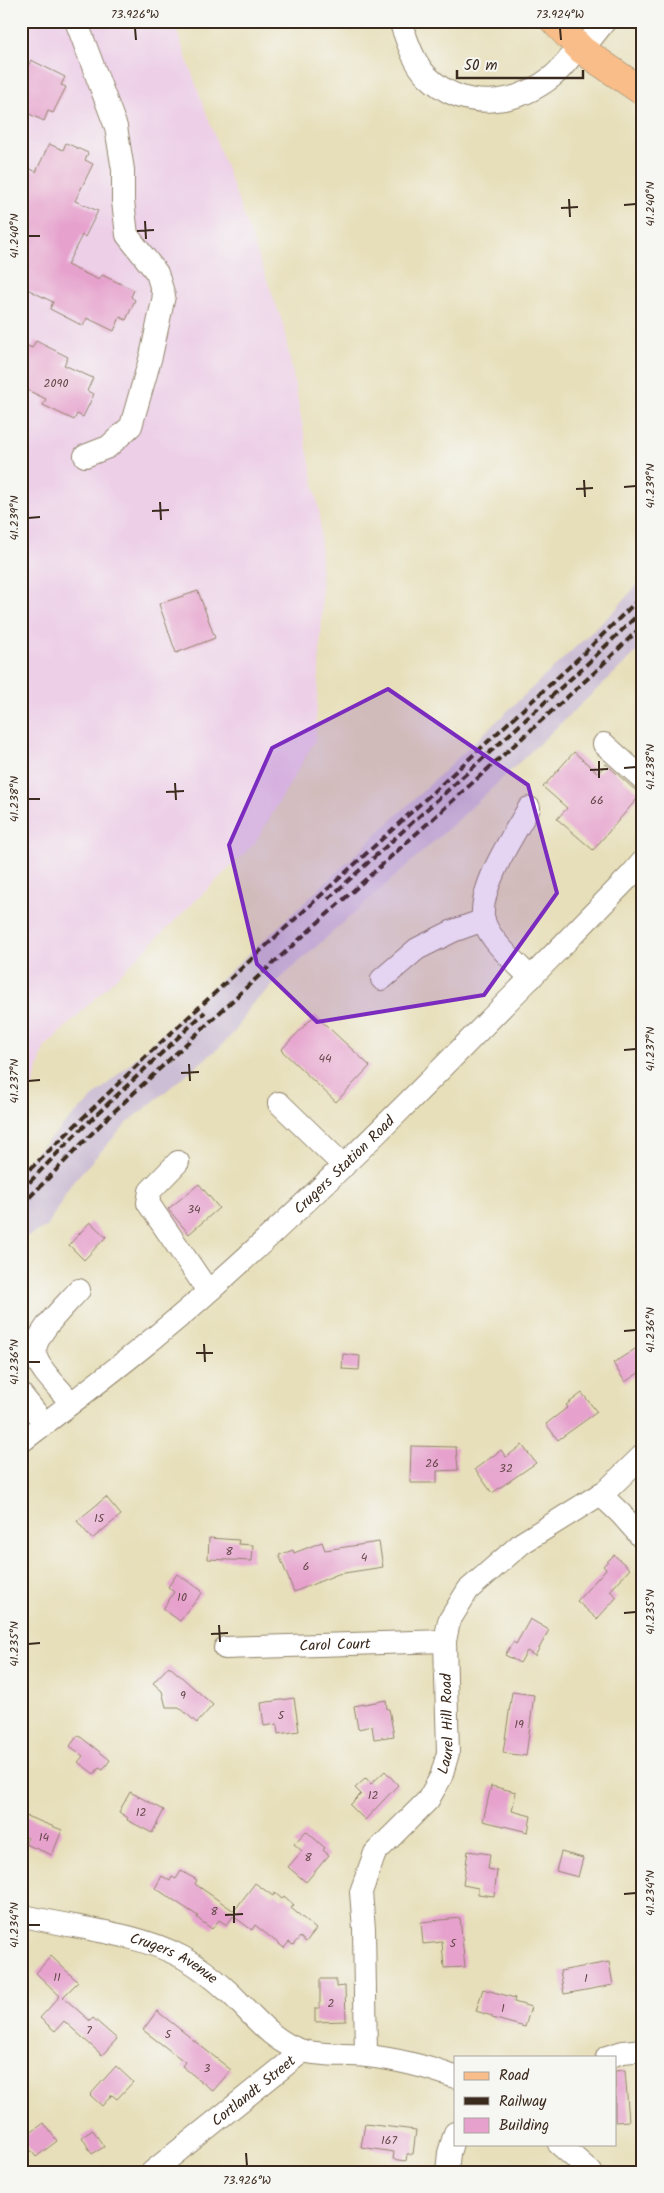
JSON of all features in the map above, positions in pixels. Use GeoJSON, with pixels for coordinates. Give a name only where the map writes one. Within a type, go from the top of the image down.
{"type":"FeatureCollection","features":[{"type":"Feature","properties":{"kind":"main road"},"geometry":{"type":"LineString","coordinates":[[554,21],[581,48],[643,92]]}},
{"type":"Feature","properties":{"kind":"street"},"geometry":{"type":"LineString","coordinates":[[76,21],[116,127],[123,170],[122,201],[128,235],[157,273],[164,296],[151,356],[131,426],[108,447],[85,456]]}},
{"type":"Feature","properties":{"kind":"street"},"geometry":{"type":"LineString","coordinates":[[400,21],[412,53],[427,76],[449,92],[476,101],[508,100],[534,90],[555,75],[604,21]]}},
{"type":"Feature","properties":{"kind":"street"},"geometry":{"type":"LineString","coordinates":[[604,744],[643,779]]}},
{"type":"Feature","properties":{"kind":"street"},"geometry":{"type":"LineString","coordinates":[[529,808],[494,870],[483,904],[484,920],[488,930],[531,978]]}},
{"type":"Feature","properties":{"kind":"street","name":"Crugers Station Road"},"geometry":{"type":"LineString","coordinates":[[21,1442],[208,1292],[344,1166],[407,1105],[643,860]]}},
{"type":"Feature","properties":{"kind":"street"},"geometry":{"type":"LineString","coordinates":[[382,979],[417,950],[453,931],[484,920]]}},
{"type":"Feature","properties":{"kind":"street"},"geometry":{"type":"LineString","coordinates":[[280,1103],[344,1166]]}},
{"type":"Feature","properties":{"kind":"street"},"geometry":{"type":"LineString","coordinates":[[178,1162],[150,1192],[148,1203],[208,1292]]}},
{"type":"Feature","properties":{"kind":"street"},"geometry":{"type":"LineString","coordinates":[[71,1402],[38,1362],[35,1348],[38,1338],[79,1290]]}},
{"type":"Feature","properties":{"kind":"street"},"geometry":{"type":"LineString","coordinates":[[21,1394],[45,1424]]}},
{"type":"Feature","properties":{"kind":"street","name":"Laurel Hill Road"},"geometry":{"type":"LineString","coordinates":[[366,2056],[364,1929],[361,1892],[375,1852],[428,1800],[441,1777],[448,1753],[445,1641],[449,1621],[468,1590],[522,1543],[600,1494],[643,1455]]}},
{"type":"Feature","properties":{"kind":"street"},"geometry":{"type":"LineString","coordinates":[[600,1494],[643,1539]]}},
{"type":"Feature","properties":{"kind":"street","name":"Carol Court"},"geometry":{"type":"LineString","coordinates":[[225,1648],[445,1641]]}},
{"type":"Feature","properties":{"kind":"street","name":"Crugers Avenue"},"geometry":{"type":"LineString","coordinates":[[21,1915],[55,1924],[124,1936],[180,1956],[209,1975],[278,2039],[303,2050]]}},
{"type":"Feature","properties":{"kind":"street","name":"Cortlandt Street"},"geometry":{"type":"LineString","coordinates":[[154,2171],[303,2050],[366,2056],[414,2064],[454,2077]]}},
{"type":"Feature","properties":{"kind":"street"},"geometry":{"type":"LineString","coordinates":[[610,2056],[623,2052],[643,2050]]}},
{"type":"Feature","properties":{"kind":"street"},"geometry":{"type":"LineString","coordinates":[[447,2172],[449,2153],[454,2136]]}},
{"type":"Feature","properties":{"kind":"street"},"geometry":{"type":"LineString","coordinates":[[561,2146],[591,2172]]}},
{"type":"Feature","properties":{"kind":"highlighted area"},"geometry":{"type":"Polygon","coordinates":[[[388,689],[528,785],[557,893],[484,995],[317,1022],[257,964],[229,845],[272,748],[388,689]]]}},
{"type":"Feature","properties":{"kind":"shaded area"},"geometry":{"type":"Polygon","coordinates":[[[21,21],[173,21],[283,324],[320,515],[322,615],[315,741],[255,843],[44,1048],[21,1127],[21,21]]]}},
{"type":"Feature","properties":{"kind":"shaded area"},"geometry":{"type":"Polygon","coordinates":[[[643,578],[643,646],[458,820],[251,1005],[236,1030],[221,1046],[126,1124],[71,1184],[47,1227],[21,1239],[21,1167],[75,1114],[291,915],[616,609],[643,578]]]}},
{"type":"Feature","properties":{"kind":"building"},"geometry":{"type":"Polygon","coordinates":[[[31,60],[65,77],[61,85],[66,87],[53,113],[48,111],[44,121],[21,110],[21,65],[27,68],[31,60]]]}},
{"type":"Feature","properties":{"kind":"building"},"geometry":{"type":"Polygon","coordinates":[[[66,143],[88,153],[85,160],[93,164],[75,201],[98,211],[85,237],[82,235],[67,265],[99,280],[102,275],[134,290],[131,297],[135,300],[126,320],[120,317],[114,331],[87,318],[83,326],[50,309],[53,302],[21,286],[21,185],[29,168],[36,172],[49,144],[63,150],[66,143]]]}},
{"type":"Feature","properties":{"kind":"building"},"geometry":{"type":"Polygon","coordinates":[[[36,341],[68,357],[64,365],[93,378],[87,391],[94,394],[83,417],[77,414],[74,420],[43,405],[46,399],[21,387],[21,343],[32,348],[36,341]]]}},
{"type":"Feature","properties":{"kind":"building"},"geometry":{"type":"Polygon","coordinates":[[[198,591],[215,638],[176,653],[159,604],[198,591]]]}},
{"type":"Feature","properties":{"kind":"building"},"geometry":{"type":"Polygon","coordinates":[[[574,752],[598,773],[606,764],[634,789],[643,792],[593,850],[557,819],[567,808],[543,787],[574,752]]]}},
{"type":"Feature","properties":{"kind":"building"},"geometry":{"type":"Polygon","coordinates":[[[315,1015],[370,1066],[336,1102],[281,1050],[315,1015]]]}},
{"type":"Feature","properties":{"kind":"building"},"geometry":{"type":"Polygon","coordinates":[[[199,1184],[219,1208],[189,1234],[168,1209],[199,1184]]]}},
{"type":"Feature","properties":{"kind":"building"},"geometry":{"type":"Polygon","coordinates":[[[90,1222],[106,1237],[84,1260],[69,1245],[90,1222]]]}},
{"type":"Feature","properties":{"kind":"building"},"geometry":{"type":"Polygon","coordinates":[[[643,1344],[643,1370],[625,1382],[613,1363],[643,1344]]]}},
{"type":"Feature","properties":{"kind":"building"},"geometry":{"type":"Polygon","coordinates":[[[343,1354],[360,1356],[359,1370],[342,1369],[343,1354]]]}},
{"type":"Feature","properties":{"kind":"building"},"geometry":{"type":"Polygon","coordinates":[[[582,1393],[597,1412],[558,1440],[546,1424],[582,1393]]]}},
{"type":"Feature","properties":{"kind":"building"},"geometry":{"type":"Polygon","coordinates":[[[522,1445],[536,1463],[492,1493],[475,1469],[501,1450],[506,1457],[522,1445]]]}},
{"type":"Feature","properties":{"kind":"building"},"geometry":{"type":"Polygon","coordinates":[[[411,1446],[456,1447],[458,1470],[437,1471],[437,1483],[410,1483],[411,1446]]]}},
{"type":"Feature","properties":{"kind":"building"},"geometry":{"type":"Polygon","coordinates":[[[106,1497],[121,1515],[92,1539],[77,1521],[106,1497]]]}},
{"type":"Feature","properties":{"kind":"building"},"geometry":{"type":"Polygon","coordinates":[[[209,1538],[239,1540],[238,1544],[253,1545],[252,1561],[208,1559],[209,1538]]]}},
{"type":"Feature","properties":{"kind":"building"},"geometry":{"type":"Polygon","coordinates":[[[322,1542],[325,1550],[379,1542],[383,1567],[338,1574],[294,1592],[279,1555],[293,1550],[294,1553],[322,1542]]]}},
{"type":"Feature","properties":{"kind":"building"},"geometry":{"type":"Polygon","coordinates":[[[614,1555],[630,1569],[610,1591],[617,1597],[597,1619],[577,1601],[606,1569],[603,1566],[614,1555]]]}},
{"type":"Feature","properties":{"kind":"building"},"geometry":{"type":"Polygon","coordinates":[[[177,1574],[201,1590],[202,1593],[180,1621],[163,1609],[174,1592],[168,1587],[177,1574]]]}},
{"type":"Feature","properties":{"kind":"building"},"geometry":{"type":"Polygon","coordinates":[[[530,1619],[549,1630],[535,1656],[527,1651],[520,1663],[505,1655],[513,1642],[516,1644],[530,1619]]]}},
{"type":"Feature","properties":{"kind":"building"},"geometry":{"type":"Polygon","coordinates":[[[169,1666],[213,1705],[197,1723],[179,1707],[166,1707],[162,1691],[153,1683],[169,1666]]]}},
{"type":"Feature","properties":{"kind":"building"},"geometry":{"type":"Polygon","coordinates":[[[512,1692],[534,1695],[526,1756],[503,1753],[512,1692]]]}},
{"type":"Feature","properties":{"kind":"building"},"geometry":{"type":"Polygon","coordinates":[[[294,1698],[299,1731],[278,1734],[277,1724],[264,1726],[261,1703],[294,1698]]]}},
{"type":"Feature","properties":{"kind":"building"},"geometry":{"type":"Polygon","coordinates":[[[386,1700],[394,1736],[374,1739],[372,1726],[358,1729],[354,1706],[386,1700]]]}},
{"type":"Feature","properties":{"kind":"building"},"geometry":{"type":"Polygon","coordinates":[[[78,1735],[110,1760],[103,1770],[99,1768],[94,1774],[78,1762],[83,1756],[70,1746],[78,1735]]]}},
{"type":"Feature","properties":{"kind":"building"},"geometry":{"type":"Polygon","coordinates":[[[385,1771],[398,1785],[365,1820],[350,1805],[361,1794],[355,1788],[366,1778],[371,1784],[385,1771]]]}},
{"type":"Feature","properties":{"kind":"building"},"geometry":{"type":"Polygon","coordinates":[[[491,1786],[516,1792],[512,1811],[531,1816],[528,1832],[483,1821],[491,1786]]]}},
{"type":"Feature","properties":{"kind":"building"},"geometry":{"type":"Polygon","coordinates":[[[130,1792],[164,1810],[152,1833],[127,1820],[128,1818],[119,1812],[130,1792]]]}},
{"type":"Feature","properties":{"kind":"building"},"geometry":{"type":"Polygon","coordinates":[[[21,1814],[62,1830],[52,1855],[25,1844],[28,1838],[21,1835],[21,1814]]]}},
{"type":"Feature","properties":{"kind":"building"},"geometry":{"type":"Polygon","coordinates":[[[306,1831],[325,1848],[323,1850],[329,1855],[306,1882],[288,1867],[302,1851],[294,1844],[306,1831]]]}},
{"type":"Feature","properties":{"kind":"building"},"geometry":{"type":"Polygon","coordinates":[[[468,1851],[490,1854],[488,1869],[497,1871],[494,1896],[478,1894],[478,1888],[463,1885],[468,1851]]]}},
{"type":"Feature","properties":{"kind":"building"},"geometry":{"type":"Polygon","coordinates":[[[561,1852],[583,1858],[578,1877],[556,1871],[561,1852]]]}},
{"type":"Feature","properties":{"kind":"building"},"geometry":{"type":"Polygon","coordinates":[[[181,1871],[197,1880],[195,1884],[234,1911],[255,1883],[273,1896],[275,1893],[282,1899],[284,1896],[294,1905],[291,1908],[316,1929],[306,1942],[300,1937],[293,1945],[289,1942],[284,1948],[255,1925],[252,1930],[233,1916],[227,1925],[219,1920],[212,1929],[197,1918],[198,1916],[155,1888],[162,1876],[170,1881],[172,1877],[176,1879],[181,1871]]]}},
{"type":"Feature","properties":{"kind":"building"},"geometry":{"type":"Polygon","coordinates":[[[460,1918],[465,1967],[444,1968],[442,1942],[423,1944],[421,1922],[460,1918]]]}},
{"type":"Feature","properties":{"kind":"building"},"geometry":{"type":"Polygon","coordinates":[[[51,1956],[78,1982],[63,1997],[90,2021],[93,2018],[117,2039],[102,2055],[64,2021],[55,2031],[40,2018],[60,1996],[36,1973],[51,1956]]]}},
{"type":"Feature","properties":{"kind":"building"},"geometry":{"type":"Polygon","coordinates":[[[609,1962],[613,1985],[564,1994],[560,1971],[609,1962]]]}},
{"type":"Feature","properties":{"kind":"building"},"geometry":{"type":"Polygon","coordinates":[[[320,1979],[336,1979],[336,1987],[345,1986],[346,2021],[315,2022],[315,2008],[320,2008],[320,1979]]]}},
{"type":"Feature","properties":{"kind":"building"},"geometry":{"type":"Polygon","coordinates":[[[483,1989],[515,1998],[514,2002],[531,2007],[525,2027],[492,2018],[492,2016],[476,2011],[483,1989]]]}},
{"type":"Feature","properties":{"kind":"building"},"geometry":{"type":"Polygon","coordinates":[[[157,2011],[231,2070],[213,2091],[182,2066],[185,2062],[143,2030],[157,2011]]]}},
{"type":"Feature","properties":{"kind":"building"},"geometry":{"type":"Polygon","coordinates":[[[116,2066],[133,2082],[117,2099],[112,2095],[102,2106],[90,2095],[116,2066]]]}},
{"type":"Feature","properties":{"kind":"building"},"geometry":{"type":"Polygon","coordinates":[[[625,2070],[629,2121],[616,2122],[616,2071],[625,2070]]]}},
{"type":"Feature","properties":{"kind":"building"},"geometry":{"type":"Polygon","coordinates":[[[44,2123],[57,2141],[36,2157],[22,2139],[44,2123]]]}},
{"type":"Feature","properties":{"kind":"building"},"geometry":{"type":"Polygon","coordinates":[[[365,2124],[416,2130],[413,2154],[407,2154],[406,2161],[393,2159],[394,2152],[361,2147],[365,2124]]]}},
{"type":"Feature","properties":{"kind":"building"},"geometry":{"type":"Polygon","coordinates":[[[93,2130],[104,2147],[92,2154],[82,2137],[93,2130]]]}},
{"type":"Feature","properties":{"kind":"railway"},"geometry":{"type":"LineString","coordinates":[[21,1178],[156,1047],[581,656],[643,595]]}},
{"type":"Feature","properties":{"kind":"railway"},"geometry":{"type":"LineString","coordinates":[[328,899],[587,664],[643,610]]}},
{"type":"Feature","properties":{"kind":"railway"},"geometry":{"type":"LineString","coordinates":[[21,1206],[105,1120],[249,985],[595,672],[643,625]]}},
{"type":"Feature","properties":{"kind":"railway"},"geometry":{"type":"LineString","coordinates":[[21,1191],[74,1136],[205,1012]]}}]}
